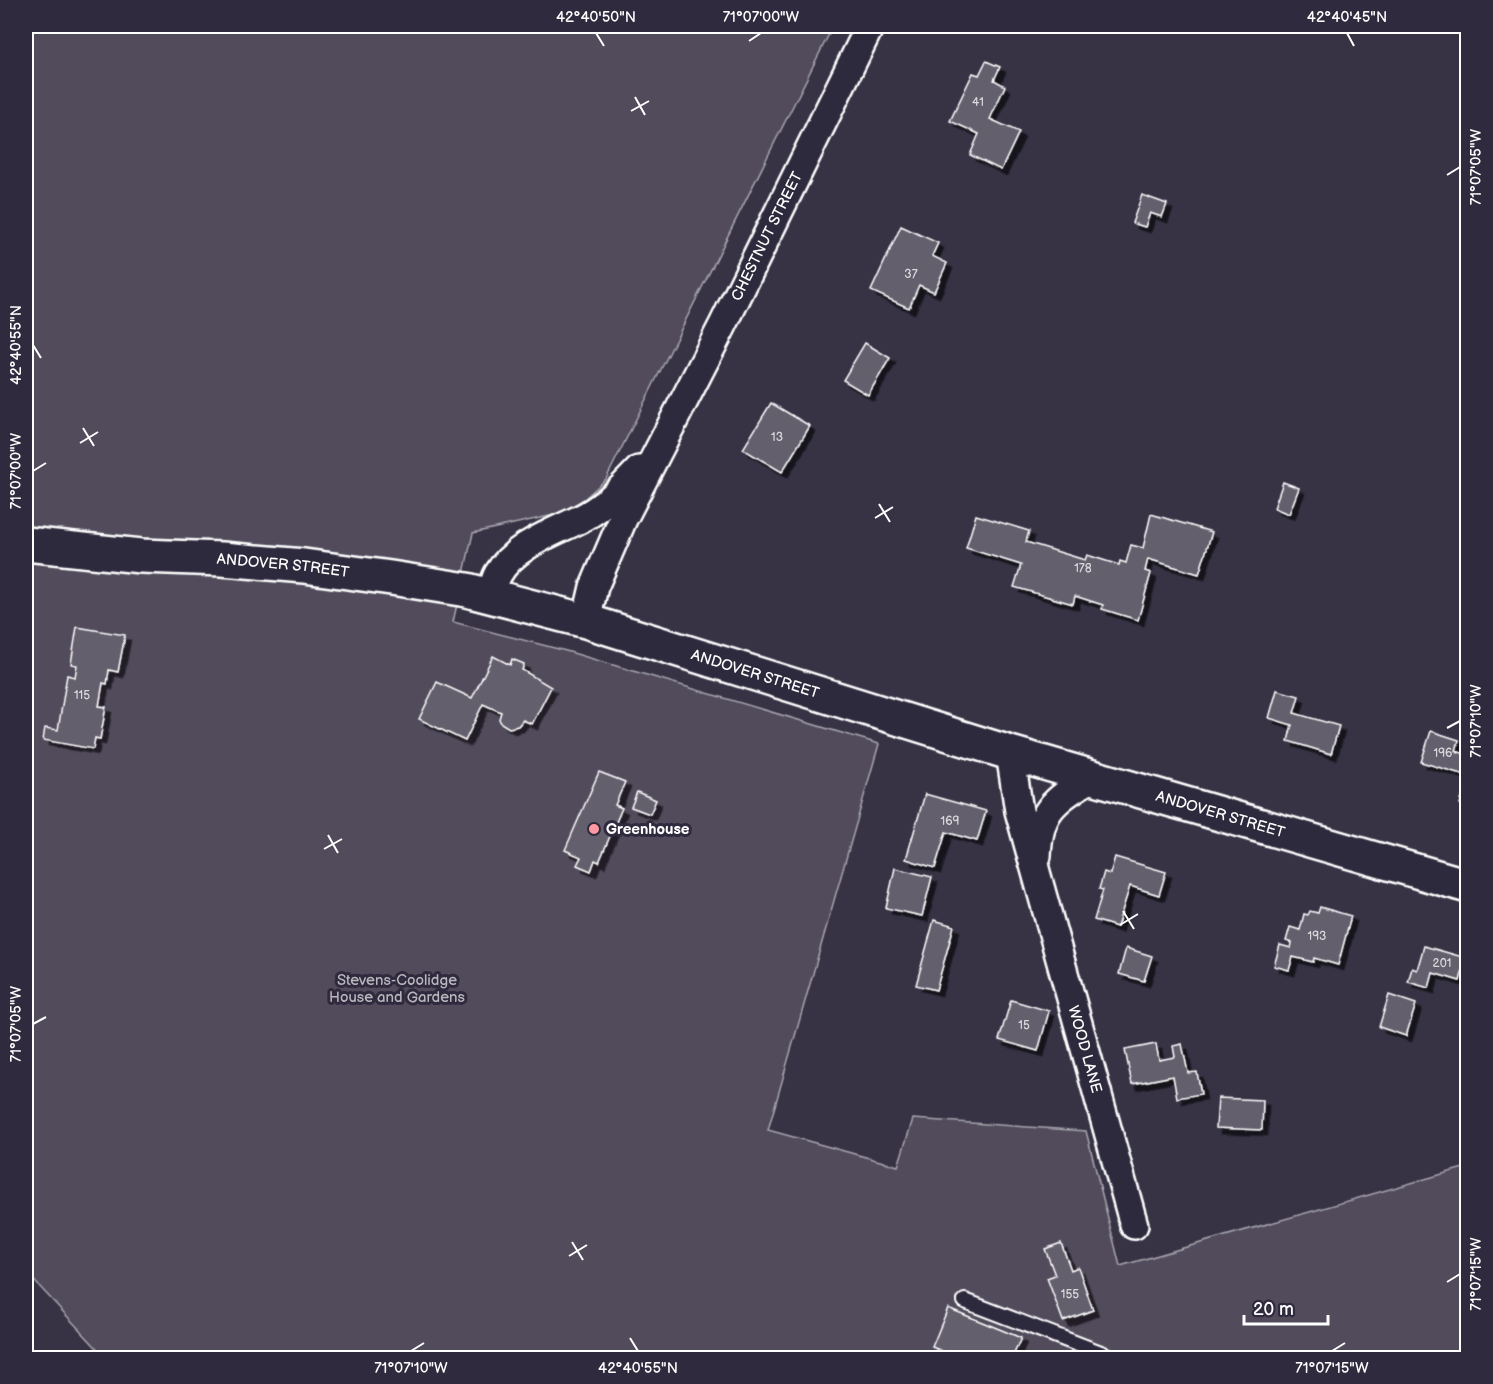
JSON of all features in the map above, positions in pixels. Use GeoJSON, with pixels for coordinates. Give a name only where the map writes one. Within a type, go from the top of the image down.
{"type":"FeatureCollection","features":[{"type":"Feature","properties":{"kind":"main road","name":"ANDOVER STREET"},"geometry":{"type":"LineString","coordinates":[[26,544],[141,556],[222,559],[304,566],[448,586],[491,596],[586,621],[1010,753],[1467,886]]}},
{"type":"Feature","properties":{"kind":"street","name":"CHESTNUT STREET"},"geometry":{"type":"LineString","coordinates":[[586,621],[594,586],[605,559],[870,26]]}},
{"type":"Feature","properties":{"kind":"street","name":"CHESTNUT STREET"},"geometry":{"type":"LineString","coordinates":[[491,596],[496,576],[504,564],[539,538],[587,515],[613,497],[663,445]]}},
{"type":"Feature","properties":{"kind":"street","name":"WOOD LANE"},"geometry":{"type":"LineString","coordinates":[[1010,753],[1019,811],[1134,1225]]}},
{"type":"Feature","properties":{"kind":"street","name":"WOOD LANE"},"geometry":{"type":"LineString","coordinates":[[1036,873],[1041,821],[1058,799],[1092,777]]}},
{"type":"Feature","properties":{"kind":"lane"},"geometry":{"type":"LineString","coordinates":[[965,1301],[1106,1355],[1111,1359]]}},
{"type":"Feature","properties":{"kind":"green space","name":"Stevens-Coolidge House and Gardens"},"geometry":{"type":"Polygon","coordinates":[[[26,26],[833,26],[606,479],[584,499],[558,514],[473,533],[453,622],[566,651],[879,744],[768,1130],[898,1166],[913,1119],[1086,1131],[1120,1266],[1467,1167],[1467,1358],[106,1358],[26,1272],[26,26]]]}},
{"type":"Feature","properties":{"kind":"building"},"geometry":{"type":"Polygon","coordinates":[[[986,61],[1000,67],[994,80],[1005,86],[990,119],[1019,132],[1001,170],[970,155],[979,134],[950,121],[973,73],[979,75],[986,61]]]}},
{"type":"Feature","properties":{"kind":"building"},"geometry":{"type":"Polygon","coordinates":[[[1142,195],[1167,204],[1162,217],[1150,213],[1145,227],[1132,223],[1142,195]]]}},
{"type":"Feature","properties":{"kind":"building"},"geometry":{"type":"Polygon","coordinates":[[[901,226],[938,243],[932,256],[947,263],[934,292],[919,285],[909,308],[871,291],[901,226]]]}},
{"type":"Feature","properties":{"kind":"building"},"geometry":{"type":"Polygon","coordinates":[[[865,343],[890,358],[868,395],[843,380],[865,343]]]}},
{"type":"Feature","properties":{"kind":"building"},"geometry":{"type":"Polygon","coordinates":[[[771,403],[810,426],[782,472],[743,449],[771,403]]]}},
{"type":"Feature","properties":{"kind":"building"},"geometry":{"type":"Polygon","coordinates":[[[1283,482],[1299,488],[1289,514],[1274,508],[1283,482]]]}},
{"type":"Feature","properties":{"kind":"building"},"geometry":{"type":"Polygon","coordinates":[[[1151,514],[1212,532],[1199,574],[1148,559],[1145,571],[1151,573],[1138,620],[1102,609],[1103,605],[1075,596],[1073,604],[1014,587],[1021,565],[966,548],[976,515],[1029,531],[1026,542],[1085,560],[1087,555],[1119,565],[1120,561],[1126,563],[1131,545],[1143,548],[1151,514]]]}},
{"type":"Feature","properties":{"kind":"building"},"geometry":{"type":"Polygon","coordinates":[[[77,627],[125,635],[118,672],[109,670],[107,684],[103,683],[99,706],[106,707],[100,739],[95,738],[93,749],[43,740],[45,728],[58,730],[67,675],[75,677],[77,665],[71,664],[77,627]]]}},
{"type":"Feature","properties":{"kind":"building"},"geometry":{"type":"Polygon","coordinates":[[[493,656],[510,665],[512,659],[524,664],[522,670],[551,687],[532,724],[523,720],[518,726],[509,728],[499,719],[501,712],[483,704],[465,741],[419,719],[437,682],[472,698],[493,656]]]}},
{"type":"Feature","properties":{"kind":"building"},"geometry":{"type":"Polygon","coordinates":[[[1277,690],[1299,696],[1294,713],[1339,726],[1331,754],[1288,741],[1292,725],[1269,718],[1277,690]]]}},
{"type":"Feature","properties":{"kind":"building"},"geometry":{"type":"Polygon","coordinates":[[[1431,731],[1459,740],[1456,751],[1468,755],[1468,776],[1421,762],[1431,731]]]}},
{"type":"Feature","properties":{"kind":"building","name":"Greenhouse"},"geometry":{"type":"Polygon","coordinates":[[[599,772],[625,782],[615,805],[622,808],[599,862],[595,860],[591,871],[577,865],[581,857],[565,850],[599,772]]]}},
{"type":"Feature","properties":{"kind":"building"},"geometry":{"type":"Polygon","coordinates":[[[1468,779],[1468,806],[1460,804],[1468,779]]]}},
{"type":"Feature","properties":{"kind":"building"},"geometry":{"type":"Polygon","coordinates":[[[637,792],[656,800],[650,814],[631,807],[637,792]]]}},
{"type":"Feature","properties":{"kind":"building"},"geometry":{"type":"Polygon","coordinates":[[[925,794],[986,811],[977,841],[946,832],[935,868],[906,859],[925,794]]]}},
{"type":"Feature","properties":{"kind":"building"},"geometry":{"type":"Polygon","coordinates":[[[1115,857],[1166,872],[1159,895],[1130,886],[1117,927],[1094,920],[1103,890],[1099,889],[1104,872],[1110,874],[1115,857]]]}},
{"type":"Feature","properties":{"kind":"building"},"geometry":{"type":"Polygon","coordinates":[[[895,868],[932,877],[922,916],[886,908],[895,868]]]}},
{"type":"Feature","properties":{"kind":"building"},"geometry":{"type":"Polygon","coordinates":[[[1320,907],[1351,916],[1338,965],[1314,958],[1313,962],[1293,957],[1289,970],[1274,966],[1280,945],[1291,948],[1292,943],[1286,941],[1290,927],[1300,930],[1304,914],[1308,915],[1310,911],[1318,913],[1320,907]]]}},
{"type":"Feature","properties":{"kind":"building"},"geometry":{"type":"Polygon","coordinates":[[[934,920],[954,926],[936,990],[916,985],[934,920]]]}},
{"type":"Feature","properties":{"kind":"building"},"geometry":{"type":"Polygon","coordinates":[[[1424,946],[1466,958],[1460,981],[1433,973],[1429,988],[1408,982],[1412,968],[1417,970],[1424,946]]]}},
{"type":"Feature","properties":{"kind":"building"},"geometry":{"type":"Polygon","coordinates":[[[1126,948],[1152,956],[1144,981],[1119,974],[1126,948]]]}},
{"type":"Feature","properties":{"kind":"building"},"geometry":{"type":"Polygon","coordinates":[[[1389,995],[1416,1004],[1406,1036],[1379,1027],[1389,995]]]}},
{"type":"Feature","properties":{"kind":"building"},"geometry":{"type":"Polygon","coordinates":[[[1011,1000],[1049,1011],[1038,1051],[999,1040],[1011,1000]]]}},
{"type":"Feature","properties":{"kind":"building"},"geometry":{"type":"Polygon","coordinates":[[[1156,1044],[1159,1060],[1175,1057],[1173,1046],[1182,1044],[1188,1073],[1197,1072],[1201,1094],[1177,1098],[1173,1076],[1132,1084],[1125,1050],[1156,1044]]]}},
{"type":"Feature","properties":{"kind":"building"},"geometry":{"type":"Polygon","coordinates":[[[1218,1098],[1263,1100],[1262,1130],[1216,1128],[1218,1098]]]}},
{"type":"Feature","properties":{"kind":"building"},"geometry":{"type":"Polygon","coordinates":[[[1061,1243],[1071,1270],[1078,1267],[1093,1310],[1063,1321],[1047,1278],[1055,1275],[1045,1249],[1061,1243]]]}},
{"type":"Feature","properties":{"kind":"building"},"geometry":{"type":"Polygon","coordinates":[[[948,1308],[1021,1338],[1012,1358],[960,1358],[932,1347],[948,1308]]]}},
{"type":"Feature","properties":{"kind":"place","name":"Greenhouse"},"geometry":{"type":"Point","coordinates":[594,829]}}]}
